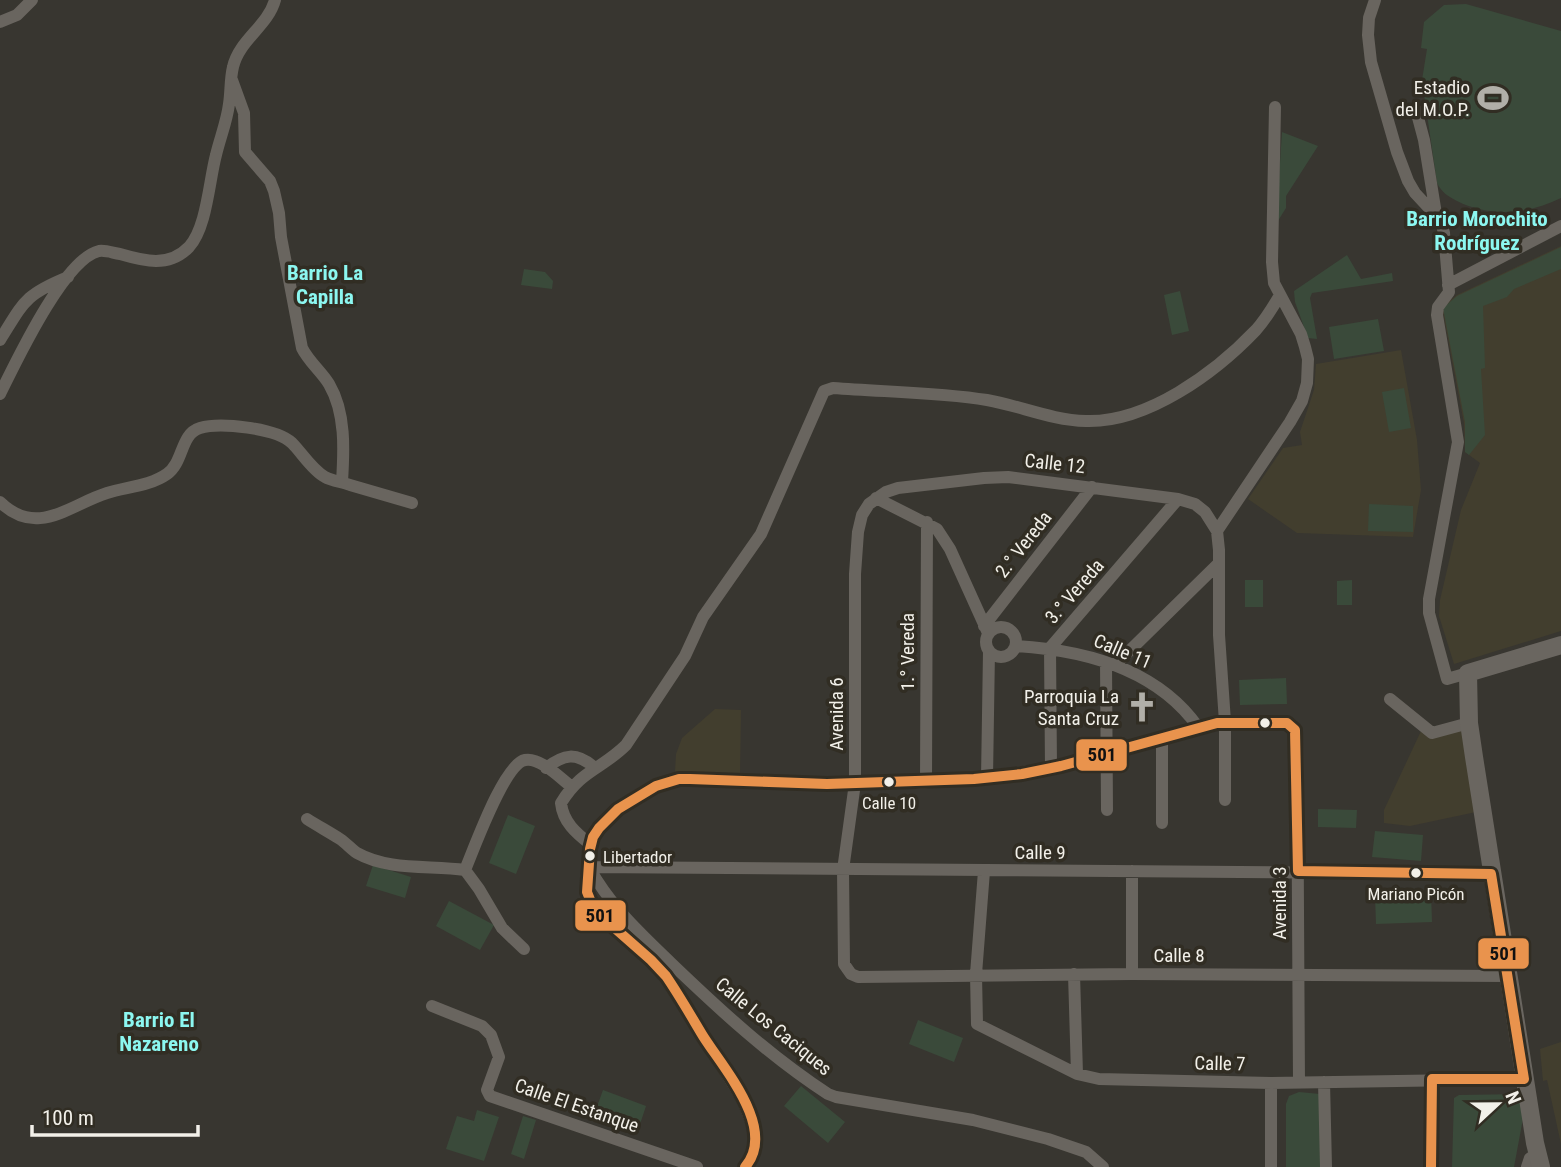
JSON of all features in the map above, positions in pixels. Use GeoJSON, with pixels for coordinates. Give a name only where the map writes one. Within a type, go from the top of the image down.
{"type":"FeatureCollection","features":[{"type":"Feature","properties":{"kind":"main road"},"geometry":{"type":"LineString","coordinates":[[1533,1160],[1524,1079],[1469,723],[1468,673],[1561,645]]}},
{"type":"Feature","properties":{"kind":"street"},"geometry":{"type":"LineString","coordinates":[[0,22],[17,15],[32,0]]}},
{"type":"Feature","properties":{"kind":"street"},"geometry":{"type":"LineString","coordinates":[[0,394],[4,381],[34,327],[68,277],[88,256],[99,251],[162,262],[190,246],[201,225],[229,107],[231,77],[238,52],[268,14],[275,0]]}},
{"type":"Feature","properties":{"kind":"street"},"geometry":{"type":"LineString","coordinates":[[1375,0],[1369,18],[1368,35],[1375,76],[1408,181],[1415,193],[1436,214]]}},
{"type":"Feature","properties":{"kind":"street"},"geometry":{"type":"LineString","coordinates":[[231,77],[244,113],[245,152],[270,181],[274,191],[302,348],[306,357],[331,387],[336,401],[343,434],[342,482]]}},
{"type":"Feature","properties":{"kind":"street"},"geometry":{"type":"LineString","coordinates":[[1225,800],[1225,722],[1219,635],[1217,531],[1290,422],[1302,401],[1307,383],[1308,359],[1301,334],[1274,283],[1272,262],[1275,107]]}},
{"type":"Feature","properties":{"kind":"street"},"geometry":{"type":"LineString","coordinates":[[1416,110],[1424,139],[1436,214],[1444,233],[1449,289]]}},
{"type":"Feature","properties":{"kind":"street"},"geometry":{"type":"LineString","coordinates":[[1468,673],[1447,679],[1429,613],[1429,599],[1458,442],[1437,307],[1449,289],[1561,226]]}},
{"type":"Feature","properties":{"kind":"street"},"geometry":{"type":"LineString","coordinates":[[0,340],[29,296],[68,277]]}},
{"type":"Feature","properties":{"kind":"street"},"geometry":{"type":"LineString","coordinates":[[590,845],[574,831],[561,810],[561,803],[572,786],[626,745],[685,656],[703,617],[761,534],[824,391],[833,388],[987,400],[1066,419],[1089,421],[1120,418],[1156,404],[1223,360],[1258,329],[1280,295]]}},
{"type":"Feature","properties":{"kind":"street"},"geometry":{"type":"LineString","coordinates":[[0,502],[9,511],[23,516],[48,518],[104,494],[168,474],[180,460],[191,432],[205,427],[226,426],[266,431],[282,436],[326,478],[412,503]]}},
{"type":"Feature","properties":{"kind":"street","name":"Calle 12"},"geometry":{"type":"LineString","coordinates":[[876,498],[898,488],[984,478],[1019,478],[1178,499],[1195,504],[1205,512],[1217,531]]}},
{"type":"Feature","properties":{"kind":"street","name":"2.° Vereda"},"geometry":{"type":"LineString","coordinates":[[986,629],[1092,487]]}},
{"type":"Feature","properties":{"kind":"street"},"geometry":{"type":"LineString","coordinates":[[876,498],[927,522],[937,530],[950,549],[986,629],[985,642],[989,651],[987,778]]}},
{"type":"Feature","properties":{"kind":"street","name":"Avenida 6"},"geometry":{"type":"LineString","coordinates":[[851,975],[844,964],[843,870],[855,783],[857,553],[862,515],[876,498]]}},
{"type":"Feature","properties":{"kind":"street","name":"3.° Vereda"},"geometry":{"type":"LineString","coordinates":[[1051,768],[1050,648],[1178,499]]}},
{"type":"Feature","properties":{"kind":"street","name":"1.° Vereda"},"geometry":{"type":"LineString","coordinates":[[926,782],[927,522]]}},
{"type":"Feature","properties":{"kind":"street"},"geometry":{"type":"LineString","coordinates":[[1107,810],[1111,663],[1219,563]]}},
{"type":"Feature","properties":{"kind":"street"},"geometry":{"type":"LineString","coordinates":[[986,629],[1005,626],[1015,636],[1016,646]]}},
{"type":"Feature","properties":{"kind":"street","name":"Calle 11"},"geometry":{"type":"LineString","coordinates":[[989,651],[1001,657],[1010,654],[1016,646],[1050,648],[1085,654],[1111,663],[1166,693],[1186,711],[1198,727]]}},
{"type":"Feature","properties":{"kind":"street"},"geometry":{"type":"LineString","coordinates":[[1390,699],[1432,733],[1469,723]]}},
{"type":"Feature","properties":{"kind":"street"},"geometry":{"type":"LineString","coordinates":[[745,1167],[752,1158],[755,1134],[743,1100],[670,982],[588,899],[586,889],[590,845],[601,824],[619,808],[670,781],[680,779],[855,783],[987,778],[1051,768],[1225,722]]}},
{"type":"Feature","properties":{"kind":"street","name":"Avenida 3"},"geometry":{"type":"LineString","coordinates":[[1225,722],[1287,723],[1292,725],[1297,737],[1299,1083]]}},
{"type":"Feature","properties":{"kind":"street"},"geometry":{"type":"LineString","coordinates":[[1162,737],[1162,823]]}},
{"type":"Feature","properties":{"kind":"street"},"geometry":{"type":"LineString","coordinates":[[546,768],[558,759],[570,755],[579,757],[594,767]]}},
{"type":"Feature","properties":{"kind":"street"},"geometry":{"type":"LineString","coordinates":[[465,870],[501,784],[515,765],[524,760],[537,761],[572,786]]}},
{"type":"Feature","properties":{"kind":"street"},"geometry":{"type":"LineString","coordinates":[[307,819],[341,839],[356,853],[374,860],[416,867],[437,866],[465,870],[502,928],[524,949]]}},
{"type":"Feature","properties":{"kind":"street","name":"Calle 9"},"geometry":{"type":"LineString","coordinates":[[589,867],[1491,874]]}},
{"type":"Feature","properties":{"kind":"street","name":"Calle Los Caciques"},"geometry":{"type":"LineString","coordinates":[[589,867],[601,889],[632,926],[696,987],[743,1031],[828,1094],[973,1120],[1048,1139],[1086,1152],[1103,1167]]}},
{"type":"Feature","properties":{"kind":"street"},"geometry":{"type":"LineString","coordinates":[[976,974],[984,871]]}},
{"type":"Feature","properties":{"kind":"street"},"geometry":{"type":"LineString","coordinates":[[1132,871],[1132,974]]}},
{"type":"Feature","properties":{"kind":"street","name":"Calle 7"},"geometry":{"type":"LineString","coordinates":[[976,974],[977,1024],[1077,1074],[1099,1079],[1271,1083],[1524,1079]]}},
{"type":"Feature","properties":{"kind":"street"},"geometry":{"type":"LineString","coordinates":[[1074,974],[1077,1074]]}},
{"type":"Feature","properties":{"kind":"street","name":"Calle 8"},"geometry":{"type":"LineString","coordinates":[[851,975],[1508,976]]}},
{"type":"Feature","properties":{"kind":"street","name":"Calle El Estanque"},"geometry":{"type":"LineString","coordinates":[[432,1006],[482,1026],[491,1035],[499,1056],[487,1090],[490,1096],[697,1167]]}},
{"type":"Feature","properties":{"kind":"street"},"geometry":{"type":"LineString","coordinates":[[1432,1079],[1432,1167]]}},
{"type":"Feature","properties":{"kind":"street"},"geometry":{"type":"LineString","coordinates":[[1324,1082],[1326,1167]]}},
{"type":"Feature","properties":{"kind":"street"},"geometry":{"type":"LineString","coordinates":[[1271,1083],[1271,1167]]}},
{"type":"Feature","properties":{"kind":"shaded area"},"geometry":{"type":"Polygon","coordinates":[[[1561,246],[1561,631],[1454,664],[1439,616],[1440,600],[1461,510],[1480,463],[1465,452],[1464,423],[1442,307],[1457,295],[1561,246]]]}},
{"type":"Feature","properties":{"kind":"shaded area"},"geometry":{"type":"Polygon","coordinates":[[[1401,350],[1417,440],[1421,490],[1413,537],[1297,533],[1248,499],[1283,448],[1302,445],[1300,432],[1314,390],[1316,364],[1401,350]]]}},
{"type":"Feature","properties":{"kind":"shaded area"},"geometry":{"type":"Polygon","coordinates":[[[715,709],[741,710],[740,776],[675,772],[676,754],[682,738],[715,709]]]}},
{"type":"Feature","properties":{"kind":"shaded area"},"geometry":{"type":"Polygon","coordinates":[[[1465,729],[1476,812],[1410,826],[1384,823],[1384,810],[1421,731],[1465,729]]]}},
{"type":"Feature","properties":{"kind":"shaded area"},"geometry":{"type":"Polygon","coordinates":[[[1561,1042],[1561,1144],[1547,1080],[1543,1081],[1540,1049],[1561,1042]]]}},
{"type":"Feature","properties":{"kind":"green space","name":"Estadio del M.O.P."},"geometry":{"type":"Polygon","coordinates":[[[1466,4],[1561,31],[1561,198],[1536,208],[1496,212],[1457,201],[1443,192],[1437,183],[1422,80],[1427,49],[1421,48],[1424,22],[1444,5],[1466,4]]]}},
{"type":"Feature","properties":{"kind":"green space"},"geometry":{"type":"Polygon","coordinates":[[[1282,132],[1318,146],[1286,196],[1286,208],[1276,224],[1282,132]]]}},
{"type":"Feature","properties":{"kind":"green space"},"geometry":{"type":"Polygon","coordinates":[[[1561,247],[1561,269],[1514,289],[1507,297],[1483,306],[1485,368],[1481,369],[1485,435],[1469,455],[1465,452],[1465,422],[1443,308],[1457,296],[1561,247]]]}},
{"type":"Feature","properties":{"kind":"green space"},"geometry":{"type":"Polygon","coordinates":[[[1347,255],[1361,279],[1392,273],[1393,281],[1312,293],[1310,298],[1317,339],[1308,338],[1295,302],[1294,291],[1347,255]]]}},
{"type":"Feature","properties":{"kind":"green space"},"geometry":{"type":"Polygon","coordinates":[[[524,269],[545,272],[553,281],[552,289],[521,285],[524,269]]]}},
{"type":"Feature","properties":{"kind":"green space"},"geometry":{"type":"Polygon","coordinates":[[[1180,291],[1189,331],[1172,335],[1164,295],[1180,291]]]}},
{"type":"Feature","properties":{"kind":"green space"},"geometry":{"type":"Polygon","coordinates":[[[1378,319],[1384,351],[1334,359],[1329,327],[1378,319]]]}},
{"type":"Feature","properties":{"kind":"green space"},"geometry":{"type":"Polygon","coordinates":[[[1404,388],[1411,428],[1389,432],[1382,392],[1404,388]]]}},
{"type":"Feature","properties":{"kind":"green space"},"geometry":{"type":"Polygon","coordinates":[[[1369,504],[1413,506],[1413,532],[1368,531],[1369,504]]]}},
{"type":"Feature","properties":{"kind":"green space"},"geometry":{"type":"Polygon","coordinates":[[[1245,580],[1263,580],[1263,607],[1245,607],[1245,580]]]}},
{"type":"Feature","properties":{"kind":"green space"},"geometry":{"type":"Polygon","coordinates":[[[1352,580],[1352,605],[1337,605],[1337,581],[1352,580]]]}},
{"type":"Feature","properties":{"kind":"green space"},"geometry":{"type":"Polygon","coordinates":[[[1286,678],[1287,704],[1240,705],[1239,680],[1286,678]]]}},
{"type":"Feature","properties":{"kind":"green space"},"geometry":{"type":"Polygon","coordinates":[[[1318,809],[1357,810],[1356,828],[1318,827],[1318,809]]]}},
{"type":"Feature","properties":{"kind":"green space"},"geometry":{"type":"Polygon","coordinates":[[[508,815],[535,826],[516,874],[489,863],[508,815]]]}},
{"type":"Feature","properties":{"kind":"green space"},"geometry":{"type":"Polygon","coordinates":[[[1375,831],[1423,835],[1421,861],[1372,857],[1375,831]]]}},
{"type":"Feature","properties":{"kind":"green space"},"geometry":{"type":"Polygon","coordinates":[[[373,865],[411,877],[405,898],[366,886],[373,865]]]}},
{"type":"Feature","properties":{"kind":"green space"},"geometry":{"type":"Polygon","coordinates":[[[1431,893],[1432,922],[1376,924],[1375,895],[1431,893]]]}},
{"type":"Feature","properties":{"kind":"green space"},"geometry":{"type":"Polygon","coordinates":[[[449,901],[494,925],[480,950],[436,926],[449,901]]]}},
{"type":"Feature","properties":{"kind":"green space"},"geometry":{"type":"Polygon","coordinates":[[[918,1020],[963,1038],[954,1062],[909,1044],[918,1020]]]}},
{"type":"Feature","properties":{"kind":"green space"},"geometry":{"type":"Polygon","coordinates":[[[801,1086],[845,1122],[828,1143],[784,1106],[801,1086]]]}},
{"type":"Feature","properties":{"kind":"green space"},"geometry":{"type":"Polygon","coordinates":[[[603,1090],[646,1106],[638,1130],[594,1115],[603,1090]]]}},
{"type":"Feature","properties":{"kind":"green space"},"geometry":{"type":"Polygon","coordinates":[[[1299,1092],[1320,1094],[1325,1167],[1286,1167],[1286,1104],[1289,1096],[1299,1092]]]}},
{"type":"Feature","properties":{"kind":"green space"},"geometry":{"type":"Polygon","coordinates":[[[1524,1094],[1524,1113],[1514,1167],[1452,1167],[1454,1098],[1459,1095],[1524,1094]]]}},
{"type":"Feature","properties":{"kind":"green space"},"geometry":{"type":"Polygon","coordinates":[[[477,1110],[499,1117],[484,1161],[446,1149],[457,1116],[474,1121],[477,1110]]]}},
{"type":"Feature","properties":{"kind":"green space"},"geometry":{"type":"Polygon","coordinates":[[[523,1116],[536,1120],[524,1159],[511,1154],[523,1116]]]}},
{"type":"Feature","properties":{"kind":"transit line","name":"501"},"geometry":{"type":"LineString","coordinates":[[745,1167],[753,1152],[755,1135],[751,1117],[734,1081],[666,976],[601,916],[593,907],[587,892],[593,837],[618,809],[656,786],[679,779],[827,784],[974,779],[1022,774],[1061,766],[1217,723],[1287,723],[1295,730],[1298,871],[1491,874],[1524,1079],[1432,1079],[1431,1167]]}},
{"type":"Feature","properties":{"kind":"place","name":"Estadio del M.O.P."},"geometry":{"type":"Point","coordinates":[1493,98]}},
{"type":"Feature","properties":{"kind":"place","name":"Parroquia La Santa Cruz"},"geometry":{"type":"Point","coordinates":[1142,707]}},
{"type":"Feature","properties":{"kind":"place","name":"Calle 10"},"geometry":{"type":"Point","coordinates":[889,782]}},
{"type":"Feature","properties":{"kind":"place","name":"Libertador"},"geometry":{"type":"Point","coordinates":[590,856]}},
{"type":"Feature","properties":{"kind":"place","name":"Mariano Picón"},"geometry":{"type":"Point","coordinates":[1416,873]}},
{"type":"Feature","properties":{"kind":"district","name":"Barrio Morochito Rodríguez"},"geometry":{"type":"Point","coordinates":[1477,231]}},
{"type":"Feature","properties":{"kind":"district","name":"Barrio La Capilla"},"geometry":{"type":"Point","coordinates":[325,285]}},
{"type":"Feature","properties":{"kind":"district","name":"Barrio El Nazareno"},"geometry":{"type":"Point","coordinates":[159,1032]}}]}
